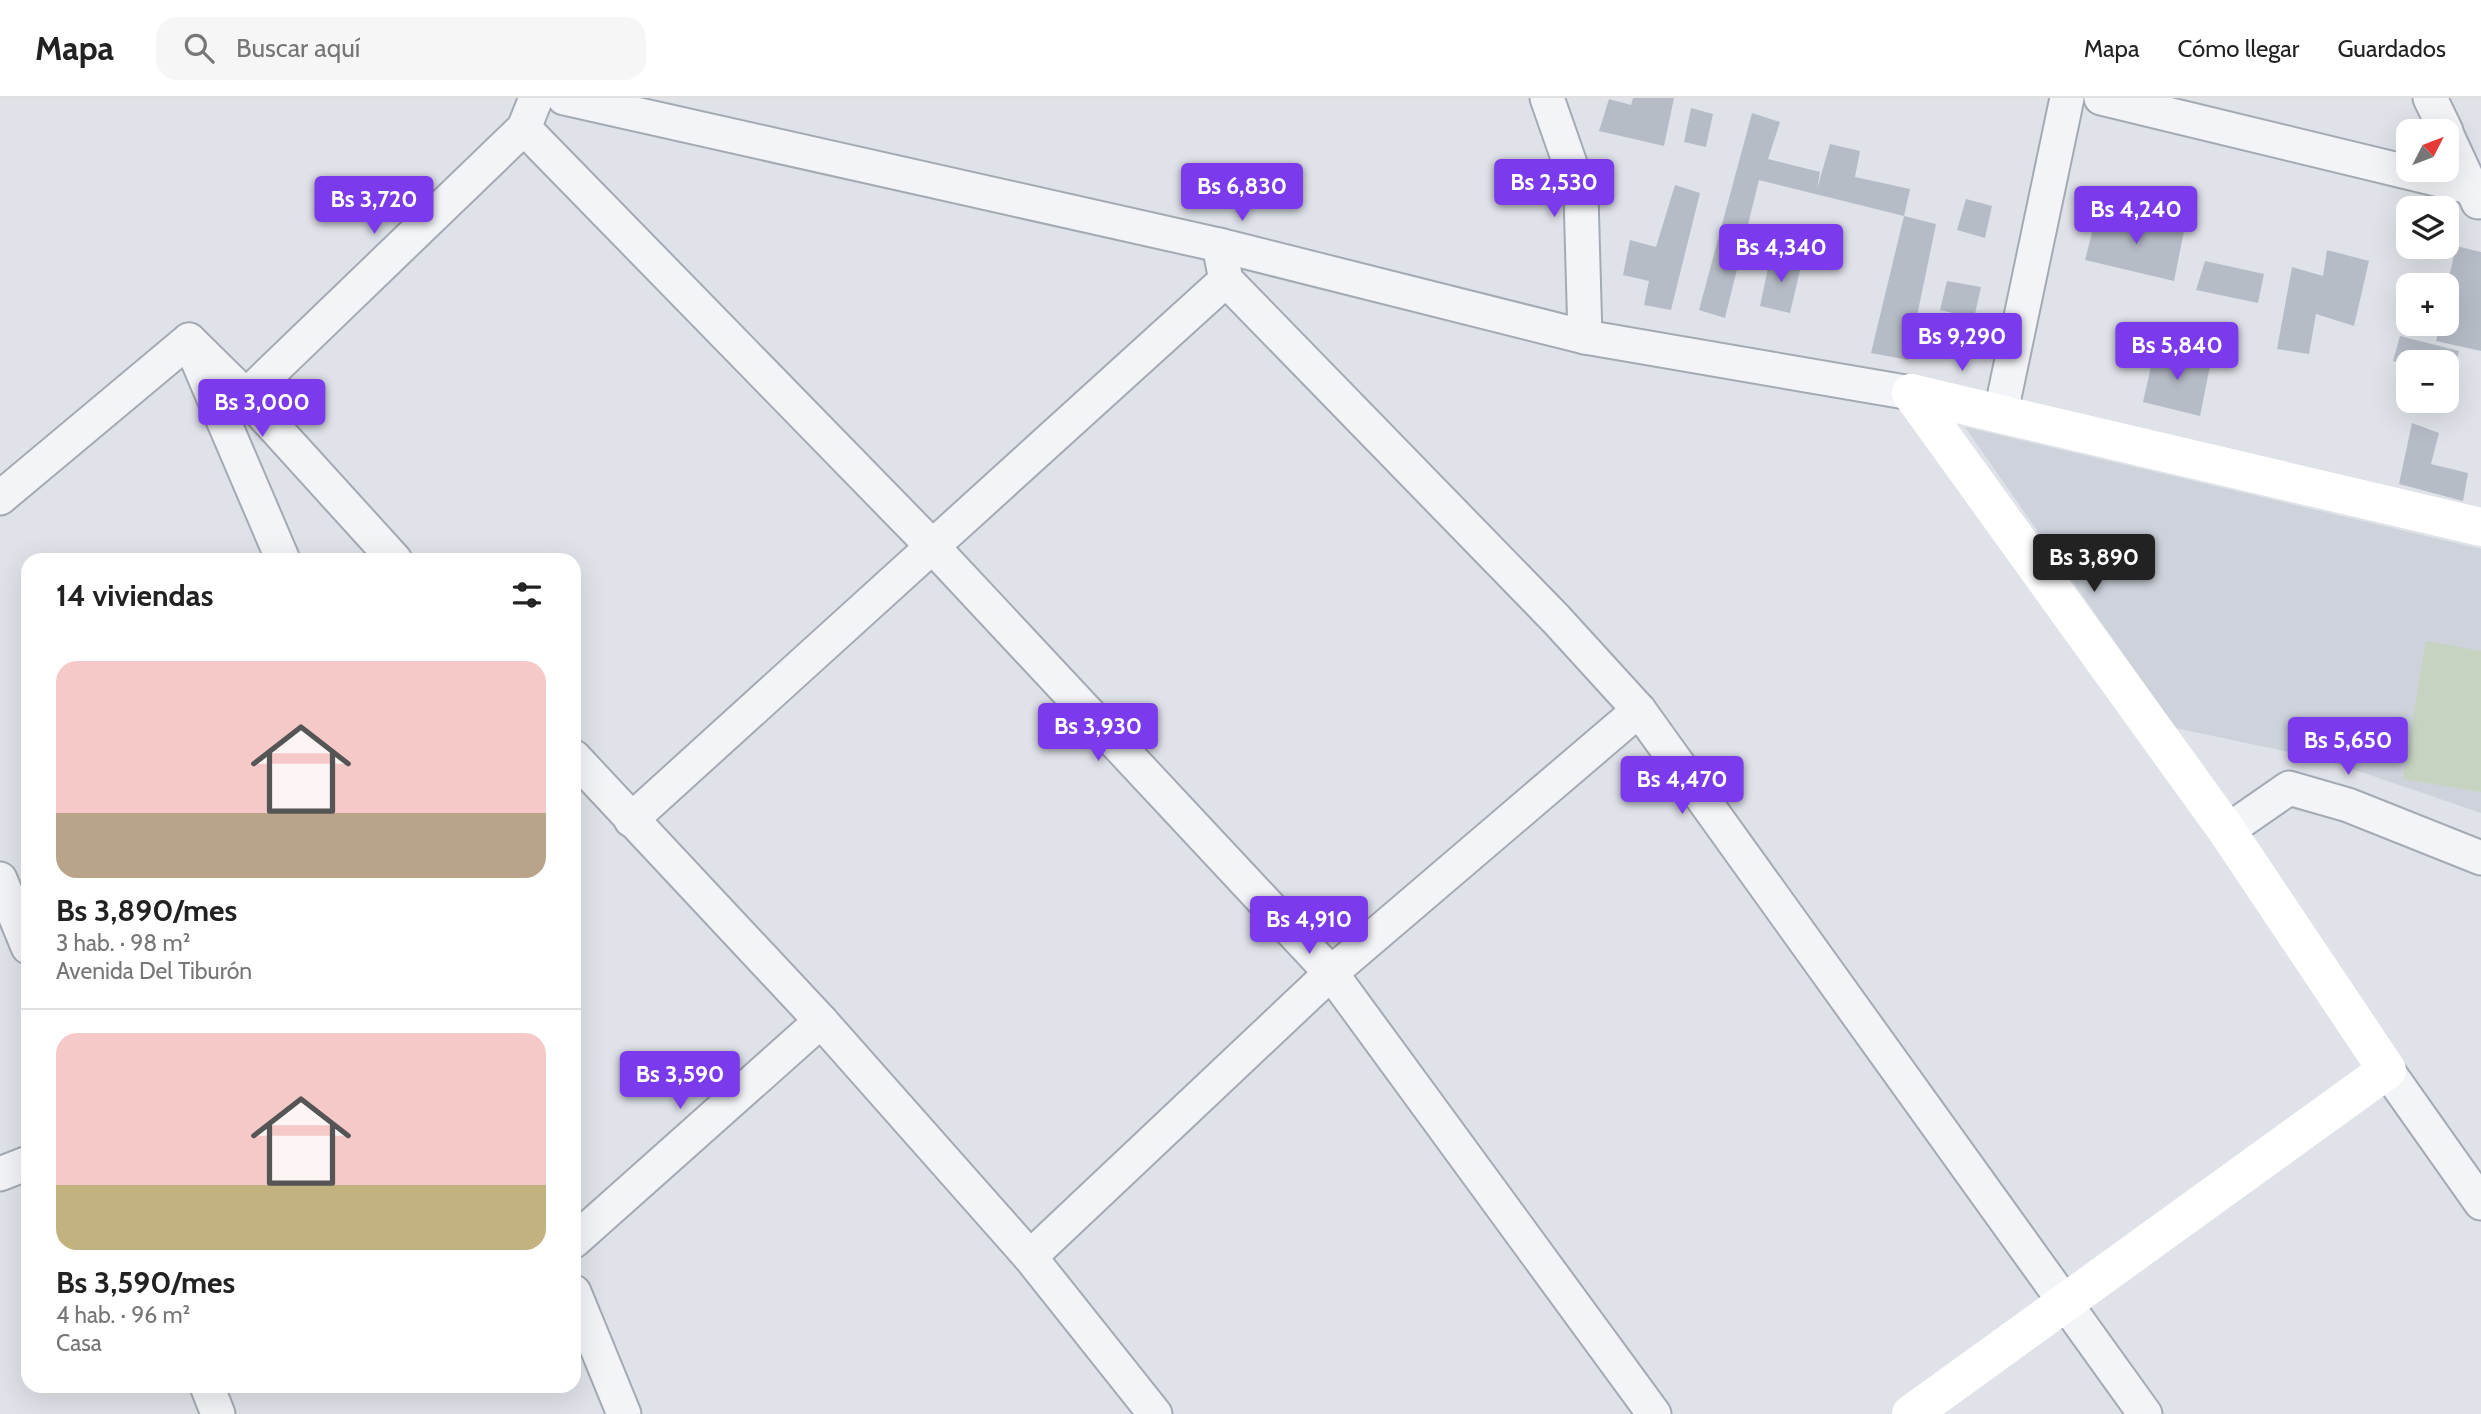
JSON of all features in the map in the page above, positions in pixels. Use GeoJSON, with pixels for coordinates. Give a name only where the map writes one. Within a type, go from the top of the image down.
{"type":"FeatureCollection","features":[{"type":"Feature","properties":{"kind":"street"},"geometry":{"type":"LineString","coordinates":[[564,98],[1219,245],[1585,337],[1911,393],[2001,412],[2481,527]]}},
{"type":"Feature","properties":{"kind":"street"},"geometry":{"type":"LineString","coordinates":[[1547,98],[1581,195],[1585,337]]}},
{"type":"Feature","properties":{"kind":"street"},"geometry":{"type":"LineString","coordinates":[[2001,412],[2067,98]]}},
{"type":"Feature","properties":{"kind":"street"},"geometry":{"type":"LineString","coordinates":[[2101,98],[2478,195]]}},
{"type":"Feature","properties":{"kind":"street"},"geometry":{"type":"LineString","coordinates":[[2430,98],[2440,119]]}},
{"type":"Feature","properties":{"kind":"street"},"geometry":{"type":"LineString","coordinates":[[246,396],[530,113],[1331,973],[1654,1414]]}},
{"type":"Feature","properties":{"kind":"street"},"geometry":{"type":"LineString","coordinates":[[2478,195],[2481,145]]}},
{"type":"Feature","properties":{"kind":"street"},"geometry":{"type":"LineString","coordinates":[[2459,158],[2478,195]]}},
{"type":"Feature","properties":{"kind":"street"},"geometry":{"type":"LineString","coordinates":[[1219,245],[1226,280],[1556,619],[1639,710],[2145,1414]]}},
{"type":"Feature","properties":{"kind":"street"},"geometry":{"type":"LineString","coordinates":[[631,820],[1226,280]]}},
{"type":"Feature","properties":{"kind":"street"},"geometry":{"type":"LineString","coordinates":[[189,341],[246,396],[389,553]]}},
{"type":"Feature","properties":{"kind":"street"},"geometry":{"type":"LineString","coordinates":[[0,498],[189,341]]}},
{"type":"Feature","properties":{"kind":"street"},"geometry":{"type":"LineString","coordinates":[[189,341],[233,439],[279,553]]}},
{"type":"Feature","properties":{"kind":"street"},"geometry":{"type":"LineString","coordinates":[[1911,393],[2227,831],[2387,1070],[2481,1203]]}},
{"type":"Feature","properties":{"kind":"street"},"geometry":{"type":"LineString","coordinates":[[1030,1257],[1331,973],[1639,710]]}},
{"type":"Feature","properties":{"kind":"street"},"geometry":{"type":"LineString","coordinates":[[581,765],[821,1021],[1030,1257],[1142,1409]]}},
{"type":"Feature","properties":{"kind":"street"},"geometry":{"type":"LineString","coordinates":[[2227,831],[2288,788],[2348,805],[2481,858]]}},
{"type":"Feature","properties":{"kind":"street"},"geometry":{"type":"LineString","coordinates":[[0,880],[21,930]]}},
{"type":"Feature","properties":{"kind":"street"},"geometry":{"type":"LineString","coordinates":[[581,1235],[821,1021]]}},
{"type":"Feature","properties":{"kind":"street"},"geometry":{"type":"LineString","coordinates":[[1911,1414],[2387,1070]]}},
{"type":"Feature","properties":{"kind":"street"},"geometry":{"type":"LineString","coordinates":[[0,1174],[21,1166]]}},
{"type":"Feature","properties":{"kind":"street"},"geometry":{"type":"LineString","coordinates":[[581,1309],[624,1414]]}},
{"type":"Feature","properties":{"kind":"street"},"geometry":{"type":"LineString","coordinates":[[210,1393],[218,1414]]}},
{"type":"Feature","properties":{"kind":"shaded area"},"geometry":{"type":"Polygon","coordinates":[[[1965,427],[2481,549],[2481,813],[2323,759],[2175,728],[1965,427]]]}},
{"type":"Feature","properties":{"kind":"green space"},"geometry":{"type":"Polygon","coordinates":[[[2426,641],[2481,651],[2481,792],[2403,779],[2426,641]]]}},
{"type":"Feature","properties":{"kind":"building"},"geometry":{"type":"Polygon","coordinates":[[[1633,98],[1674,98],[1664,146],[1599,131],[1609,99],[1631,105],[1633,98]]]}},
{"type":"Feature","properties":{"kind":"building"},"geometry":{"type":"Polygon","coordinates":[[[1691,108],[1713,114],[1706,147],[1684,142],[1691,108]]]}},
{"type":"Feature","properties":{"kind":"building"},"geometry":{"type":"Polygon","coordinates":[[[1752,113],[1780,122],[1768,159],[1820,172],[1817,189],[1830,144],[1860,151],[1855,177],[1910,189],[1904,216],[1759,180],[1725,318],[1699,310],[1752,113]]]}},
{"type":"Feature","properties":{"kind":"building"},"geometry":{"type":"Polygon","coordinates":[[[1675,185],[1700,193],[1671,310],[1644,305],[1649,281],[1623,275],[1630,240],[1656,247],[1675,185]]]}},
{"type":"Feature","properties":{"kind":"building"},"geometry":{"type":"Polygon","coordinates":[[[1966,199],[1992,206],[1985,238],[1957,230],[1966,199]]]}},
{"type":"Feature","properties":{"kind":"building"},"geometry":{"type":"Polygon","coordinates":[[[2101,212],[2184,231],[2174,281],[2085,260],[2093,229],[2096,231],[2101,212]]]}},
{"type":"Feature","properties":{"kind":"building"},"geometry":{"type":"Polygon","coordinates":[[[1904,216],[1936,224],[1908,360],[1871,353],[1904,216]]]}},
{"type":"Feature","properties":{"kind":"building"},"geometry":{"type":"Polygon","coordinates":[[[2459,247],[2481,252],[2481,351],[2436,341],[2437,336],[2459,336],[2459,273],[2450,273],[2453,259],[2459,259],[2459,247]]]}},
{"type":"Feature","properties":{"kind":"building"},"geometry":{"type":"Polygon","coordinates":[[[2327,250],[2369,261],[2354,326],[2316,314],[2309,354],[2277,349],[2292,267],[2323,276],[2327,250]]]}},
{"type":"Feature","properties":{"kind":"building"},"geometry":{"type":"Polygon","coordinates":[[[1771,254],[1802,262],[1790,313],[1760,306],[1771,254]]]}},
{"type":"Feature","properties":{"kind":"building"},"geometry":{"type":"Polygon","coordinates":[[[2205,261],[2264,274],[2258,303],[2196,290],[2205,261]]]}},
{"type":"Feature","properties":{"kind":"building"},"geometry":{"type":"Polygon","coordinates":[[[1947,281],[1981,287],[1974,318],[1940,310],[1947,281]]]}},
{"type":"Feature","properties":{"kind":"building"},"geometry":{"type":"Polygon","coordinates":[[[2400,336],[2455,350],[2396,350],[2400,336]]]}},
{"type":"Feature","properties":{"kind":"building"},"geometry":{"type":"Polygon","coordinates":[[[2155,349],[2211,361],[2200,416],[2143,402],[2155,349]]]}},
{"type":"Feature","properties":{"kind":"building"},"geometry":{"type":"Polygon","coordinates":[[[2412,423],[2439,433],[2431,464],[2468,473],[2463,501],[2399,484],[2412,423]]]}}]}
